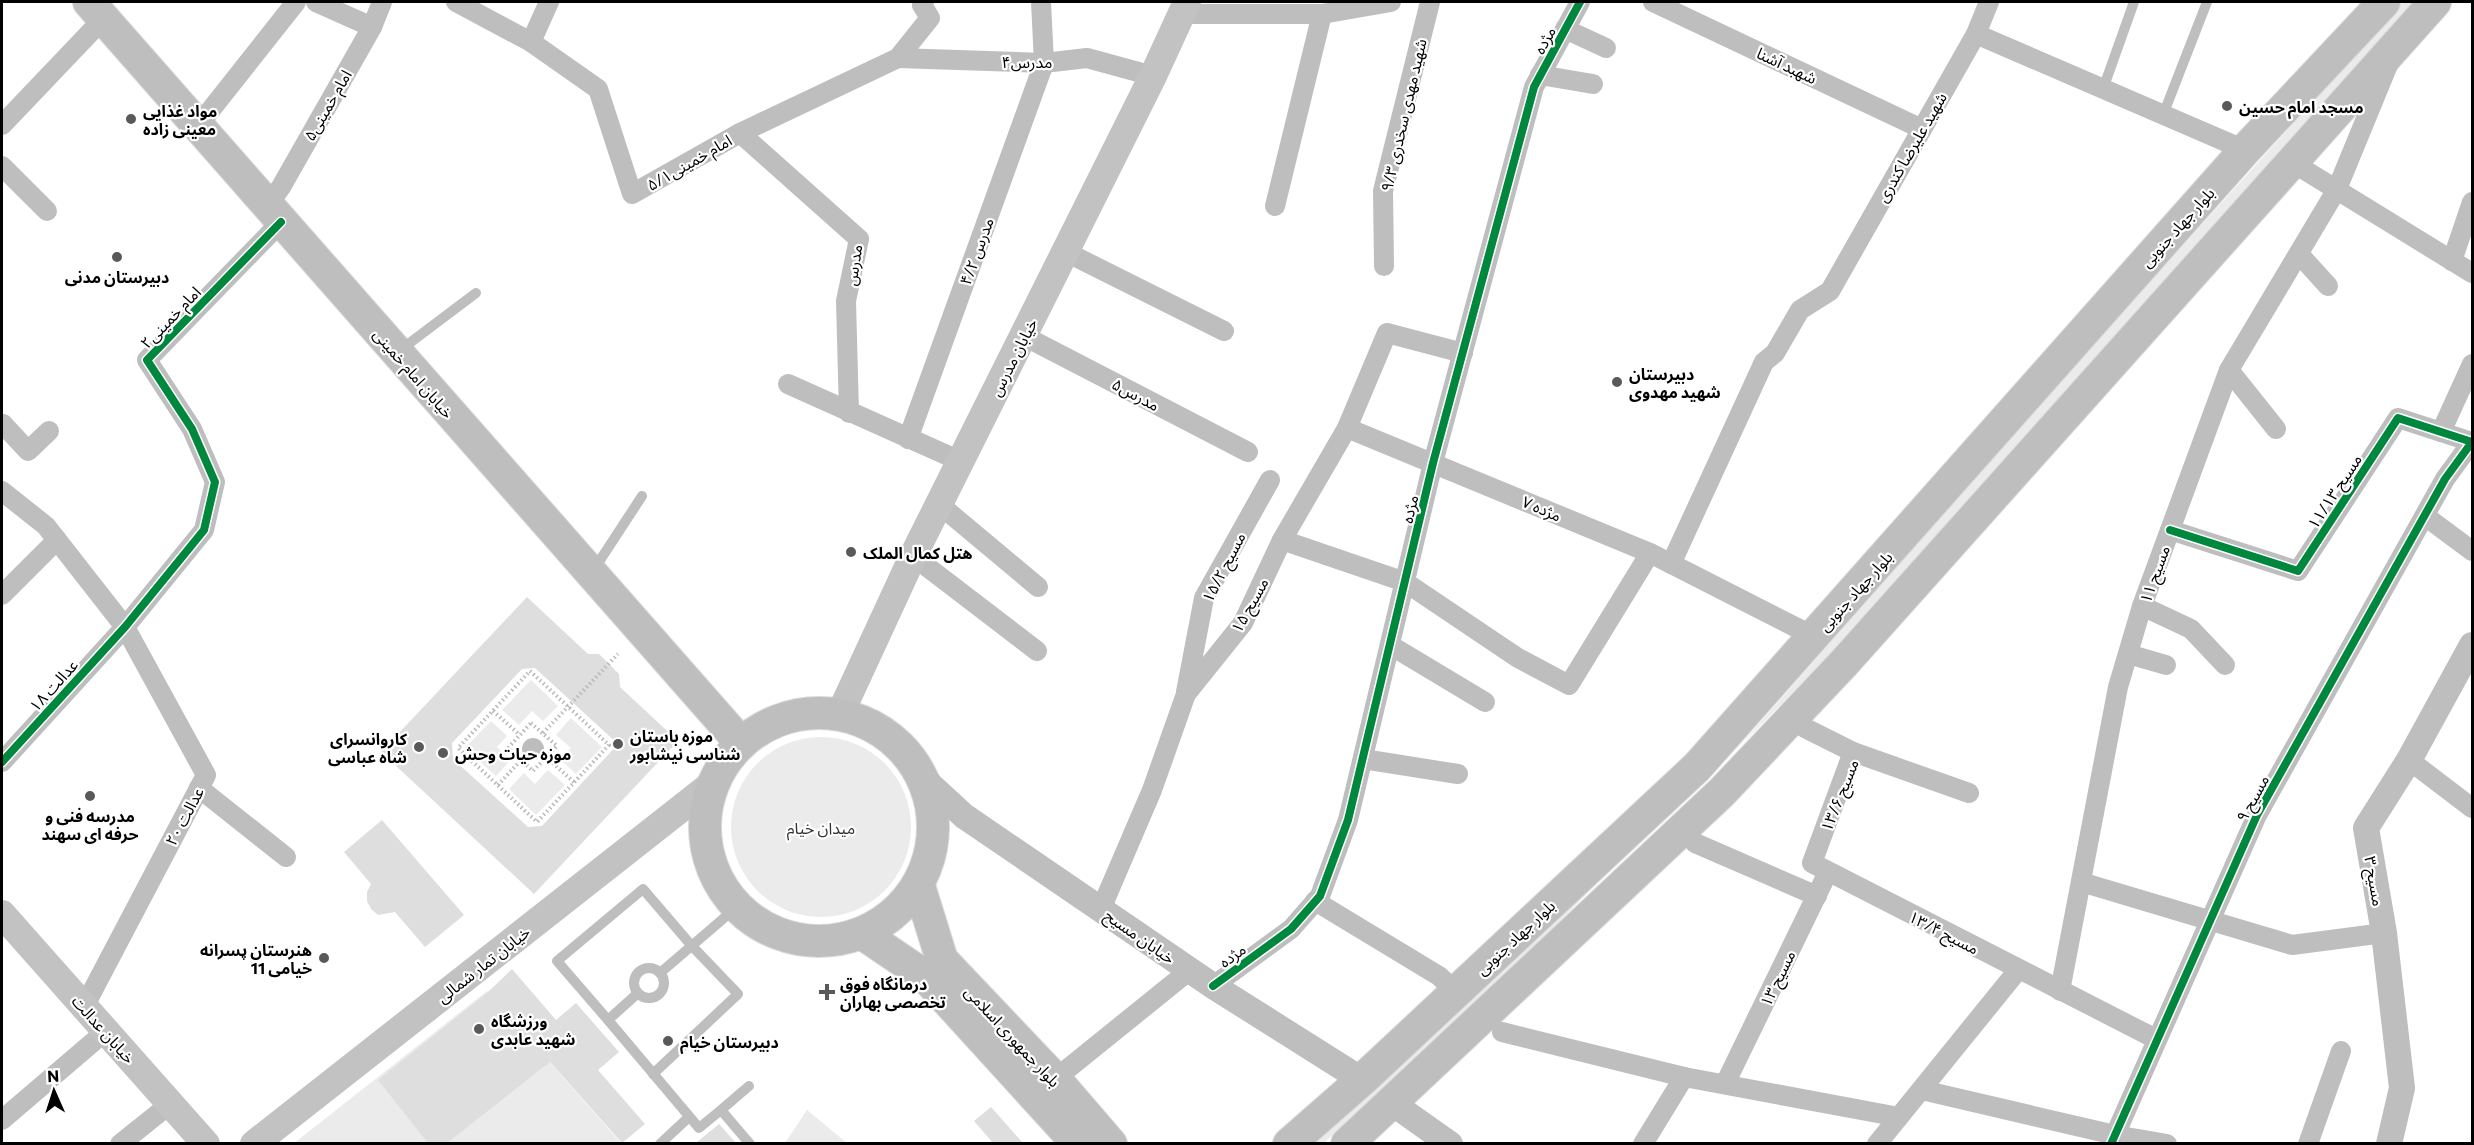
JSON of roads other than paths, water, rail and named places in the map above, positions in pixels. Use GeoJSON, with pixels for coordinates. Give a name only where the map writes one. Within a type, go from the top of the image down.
{"type":"FeatureCollection","features":[{"type":"Feature","properties":{"kind":"main road","name":"بلوار جهاد جنوبی"},"geometry":{"type":"LineString","coordinates":[[1289,1143],[1362,1080],[1696,767],[1815,637],[2246,150],[2384,2]]}},
{"type":"Feature","properties":{"kind":"main road"},"geometry":{"type":"LineString","coordinates":[[1347,1143],[1722,792],[1844,663],[2290,161],[2435,2]]}},
{"type":"Feature","properties":{"kind":"main road","name":"خیابان مدرس"},"geometry":{"type":"LineString","coordinates":[[840,714],[913,556],[1066,252],[1184,8]]}},
{"type":"Feature","properties":{"kind":"main road","name":"خیابان امام خمینی"},"geometry":{"type":"LineString","coordinates":[[96,10],[741,743]]}},
{"type":"Feature","properties":{"kind":"main road"},"geometry":{"type":"LineString","coordinates":[[804,713],[840,714],[876,726],[905,749],[926,781],[934,816],[932,852],[919,886],[896,913],[863,934],[826,942],[787,938],[753,921],[725,894],[708,860],[704,822],[712,784],[724,762],[741,743],[770,723],[804,713]]}},
{"type":"Feature","properties":{"kind":"main road"},"geometry":{"type":"LineString","coordinates":[[1696,767],[1722,792]]}},
{"type":"Feature","properties":{"kind":"main road","name":"خیابان تمار شمالی"},"geometry":{"type":"LineString","coordinates":[[254,1143],[712,784]]}},
{"type":"Feature","properties":{"kind":"main road","name":"بلوار جمهوری اسلامی"},"geometry":{"type":"LineString","coordinates":[[919,886],[942,960],[1111,1143]]}},
{"type":"Feature","properties":{"kind":"main road","name":"خیابان عدالت"},"geometry":{"type":"LineString","coordinates":[[2,914],[206,1143]]}},
{"type":"Feature","properties":{"kind":"main road","name":"بلوار جمهوری اسلامی"},"geometry":{"type":"LineString","coordinates":[[863,934],[925,976],[1078,1143]]}},
{"type":"Feature","properties":{"kind":"street"},"geometry":{"type":"LineString","coordinates":[[198,126],[296,2]]}},
{"type":"Feature","properties":{"kind":"street"},"geometry":{"type":"LineString","coordinates":[[316,2],[372,27]]}},
{"type":"Feature","properties":{"kind":"street","name":"امام خمینی۵"},"geometry":{"type":"LineString","coordinates":[[274,214],[372,27],[382,2]]}},
{"type":"Feature","properties":{"kind":"street","name":"امام خمینی۵/۱"},"geometry":{"type":"LineString","coordinates":[[456,2],[531,42],[598,89],[632,194],[740,133],[898,58]]}},
{"type":"Feature","properties":{"kind":"street"},"geometry":{"type":"LineString","coordinates":[[531,42],[549,2]]}},
{"type":"Feature","properties":{"kind":"street"},"geometry":{"type":"LineString","coordinates":[[898,58],[930,18],[922,5],[924,2]]}},
{"type":"Feature","properties":{"kind":"street"},"geometry":{"type":"LineString","coordinates":[[1041,2],[1044,63]]}},
{"type":"Feature","properties":{"kind":"street"},"geometry":{"type":"LineString","coordinates":[[1184,8],[1322,14],[1391,2]]}},
{"type":"Feature","properties":{"kind":"street","name":"شهید مهدی سخدری ۹/۳"},"geometry":{"type":"LineString","coordinates":[[1383,266],[1383,191],[1430,2]]}},
{"type":"Feature","properties":{"kind":"street","name":"مژده"},"geometry":{"type":"LineString","coordinates":[[1213,986],[1291,929],[1320,896],[1348,820],[1433,463],[1534,87],[1580,2]]}},
{"type":"Feature","properties":{"kind":"street","name":"شهبد آشنا"},"geometry":{"type":"LineString","coordinates":[[1653,2],[1922,129]]}},
{"type":"Feature","properties":{"kind":"street","name":"شهید علیرضا کندری"},"geometry":{"type":"LineString","coordinates":[[1671,564],[1764,362],[1775,353],[1800,310],[1830,291],[1976,34],[1989,2]]}},
{"type":"Feature","properties":{"kind":"street"},"geometry":{"type":"LineString","coordinates":[[2,125],[96,10]]}},
{"type":"Feature","properties":{"kind":"street"},"geometry":{"type":"LineString","coordinates":[[1275,206],[1322,14]]}},
{"type":"Feature","properties":{"kind":"street"},"geometry":{"type":"LineString","coordinates":[[1565,29],[1606,48]]}},
{"type":"Feature","properties":{"kind":"street"},"geometry":{"type":"LineString","coordinates":[[1976,34],[2246,150]]}},
{"type":"Feature","properties":{"kind":"street","name":"مسیح ۱۱"},"geometry":{"type":"LineString","coordinates":[[2060,991],[2118,687],[2142,606],[2229,370],[2337,189],[2397,44]]}},
{"type":"Feature","properties":{"kind":"street","name":"مدرس۴"},"geometry":{"type":"LineString","coordinates":[[898,58],[1044,63],[1087,58],[1153,76]]}},
{"type":"Feature","properties":{"kind":"street","name":"مدرس ۴/۲"},"geometry":{"type":"LineString","coordinates":[[908,439],[1044,63]]}},
{"type":"Feature","properties":{"kind":"street"},"geometry":{"type":"LineString","coordinates":[[1540,75],[1593,84]]}},
{"type":"Feature","properties":{"kind":"street","name":"مدرس"},"geometry":{"type":"LineString","coordinates":[[740,133],[860,240],[846,301],[849,413]]}},
{"type":"Feature","properties":{"kind":"street"},"geometry":{"type":"LineString","coordinates":[[2290,161],[2472,273]]}},
{"type":"Feature","properties":{"kind":"street"},"geometry":{"type":"LineString","coordinates":[[2,166],[47,211]]}},
{"type":"Feature","properties":{"kind":"street"},"geometry":{"type":"LineString","coordinates":[[2452,261],[2472,202]]}},
{"type":"Feature","properties":{"kind":"street","name":"امام خمینی۲"},"geometry":{"type":"LineString","coordinates":[[125,627],[204,530],[215,482],[192,429],[147,360],[274,214]]}},
{"type":"Feature","properties":{"kind":"street"},"geometry":{"type":"LineString","coordinates":[[1066,252],[1224,331]]}},
{"type":"Feature","properties":{"kind":"street"},"geometry":{"type":"LineString","coordinates":[[2299,254],[2328,286]]}},
{"type":"Feature","properties":{"kind":"street","name":"مسیح ۱۵"},"geometry":{"type":"LineString","coordinates":[[1101,909],[1152,789],[1186,694],[1243,623],[1282,540],[1347,428],[1387,333],[1463,353]]}},
{"type":"Feature","properties":{"kind":"street","name":"مدرس۵"},"geometry":{"type":"LineString","coordinates":[[1024,336],[1248,452]]}},
{"type":"Feature","properties":{"kind":"street"},"geometry":{"type":"LineString","coordinates":[[2441,432],[2472,364]]}},
{"type":"Feature","properties":{"kind":"street"},"geometry":{"type":"LineString","coordinates":[[2229,370],[2276,429]]}},
{"type":"Feature","properties":{"kind":"street"},"geometry":{"type":"LineString","coordinates":[[788,384],[960,461]]}},
{"type":"Feature","properties":{"kind":"street","name":"مسیح ۱۱/۱۳"},"geometry":{"type":"LineString","coordinates":[[2170,530],[2298,571],[2398,418],[2472,442],[2445,479]]}},
{"type":"Feature","properties":{"kind":"street"},"geometry":{"type":"LineString","coordinates":[[2,426],[3,424],[28,451],[49,431]]}},
{"type":"Feature","properties":{"kind":"street","name":"مژده ۷"},"geometry":{"type":"LineString","coordinates":[[1347,428],[1650,553],[1815,637]]}},
{"type":"Feature","properties":{"kind":"street","name":"مسیح ۹"},"geometry":{"type":"LineString","coordinates":[[2113,1139],[2257,815],[2445,479]]}},
{"type":"Feature","properties":{"kind":"street","name":"مسیح ۱۵/۲"},"geometry":{"type":"LineString","coordinates":[[1186,694],[1204,598],[1270,480]]}},
{"type":"Feature","properties":{"kind":"street"},"geometry":{"type":"LineString","coordinates":[[2,491],[45,526],[125,627]]}},
{"type":"Feature","properties":{"kind":"street"},"geometry":{"type":"LineString","coordinates":[[940,505],[1038,587]]}},
{"type":"Feature","properties":{"kind":"street"},"geometry":{"type":"LineString","coordinates":[[2425,516],[2472,551]]}},
{"type":"Feature","properties":{"kind":"street"},"geometry":{"type":"LineString","coordinates":[[2,595],[57,540]]}},
{"type":"Feature","properties":{"kind":"street"},"geometry":{"type":"LineString","coordinates":[[1282,540],[1405,582],[1518,658],[1569,684],[1650,553]]}},
{"type":"Feature","properties":{"kind":"street"},"geometry":{"type":"LineString","coordinates":[[913,556],[1036,651]]}},
{"type":"Feature","properties":{"kind":"street"},"geometry":{"type":"LineString","coordinates":[[2142,606],[2191,629],[2225,665]]}},
{"type":"Feature","properties":{"kind":"street","name":"عدالت ۱۸"},"geometry":{"type":"LineString","coordinates":[[2,762],[125,627]]}},
{"type":"Feature","properties":{"kind":"street","name":"عدالت ۲۰"},"geometry":{"type":"LineString","coordinates":[[84,1007],[206,775],[125,627]]}},
{"type":"Feature","properties":{"kind":"street"},"geometry":{"type":"LineString","coordinates":[[1390,645],[1485,702]]}},
{"type":"Feature","properties":{"kind":"street","name":"مسیح ۳"},"geometry":{"type":"LineString","coordinates":[[2394,1142],[2402,1088],[2384,933],[2366,828],[2409,760],[2472,649]]}},
{"type":"Feature","properties":{"kind":"street"},"geometry":{"type":"LineString","coordinates":[[2128,654],[2166,665]]}},
{"type":"Feature","properties":{"kind":"street"},"geometry":{"type":"LineString","coordinates":[[1805,728],[1853,752]]}},
{"type":"Feature","properties":{"kind":"street","name":"مسیح ۱۳/۶"},"geometry":{"type":"LineString","coordinates":[[1828,872],[1812,863],[1853,752],[1969,793]]}},
{"type":"Feature","properties":{"kind":"street"},"geometry":{"type":"LineString","coordinates":[[1363,759],[1458,774]]}},
{"type":"Feature","properties":{"kind":"street"},"geometry":{"type":"LineString","coordinates":[[2409,760],[2472,808]]}},
{"type":"Feature","properties":{"kind":"street","name":"خیابان مسیح"},"geometry":{"type":"LineString","coordinates":[[926,781],[964,816],[1213,986],[1362,1080]]}},
{"type":"Feature","properties":{"kind":"street"},"geometry":{"type":"LineString","coordinates":[[199,788],[285,857]]}},
{"type":"Feature","properties":{"kind":"street"},"geometry":{"type":"LineString","coordinates":[[1695,843],[1817,896]]}},
{"type":"Feature","properties":{"kind":"street","name":"مسیح ۱۳"},"geometry":{"type":"LineString","coordinates":[[1725,1084],[1828,872]]}},
{"type":"Feature","properties":{"kind":"street","name":"مسیح ۱۳/۴"},"geometry":{"type":"LineString","coordinates":[[1828,872],[2156,1039]]}},
{"type":"Feature","properties":{"kind":"street"},"geometry":{"type":"LineString","coordinates":[[2081,882],[2292,945],[2384,933]]}},
{"type":"Feature","properties":{"kind":"street"},"geometry":{"type":"LineString","coordinates":[[1315,901],[1439,976],[1456,992]]}},
{"type":"Feature","properties":{"kind":"street"},"geometry":{"type":"LineString","coordinates":[[1055,1080],[1190,970]]}},
{"type":"Feature","properties":{"kind":"street"},"geometry":{"type":"LineString","coordinates":[[1877,1143],[2018,970]]}},
{"type":"Feature","properties":{"kind":"street"},"geometry":{"type":"LineString","coordinates":[[2,1120],[106,1031]]}},
{"type":"Feature","properties":{"kind":"street"},"geometry":{"type":"LineString","coordinates":[[1502,1032],[1684,1077],[1899,1118]]}},
{"type":"Feature","properties":{"kind":"street"},"geometry":{"type":"LineString","coordinates":[[2308,1143],[2341,1051]]}},
{"type":"Feature","properties":{"kind":"street"},"geometry":{"type":"LineString","coordinates":[[1643,1143],[1684,1077]]}},
{"type":"Feature","properties":{"kind":"street"},"geometry":{"type":"LineString","coordinates":[[1922,1090],[2113,1139],[2167,1143]]}},
{"type":"Feature","properties":{"kind":"street"},"geometry":{"type":"LineString","coordinates":[[1392,1103],[1450,1143]]}},
{"type":"Feature","properties":{"kind":"street"},"geometry":{"type":"LineString","coordinates":[[120,1143],[171,1104]]}},
{"type":"Feature","properties":{"kind":"lane"},"geometry":{"type":"LineString","coordinates":[[2103,89],[2134,2]]}},
{"type":"Feature","properties":{"kind":"lane"},"geometry":{"type":"LineString","coordinates":[[2163,115],[2207,2]]}},
{"type":"Feature","properties":{"kind":"lane"},"geometry":{"type":"LineString","coordinates":[[2355,32],[2365,2]]}},
{"type":"Feature","properties":{"kind":"lane"},"geometry":{"type":"LineString","coordinates":[[396,353],[476,292]]}},
{"type":"Feature","properties":{"kind":"lane"},"geometry":{"type":"LineString","coordinates":[[591,574],[642,496]]}},
{"type":"Feature","properties":{"kind":"lane"},"geometry":{"type":"LineString","coordinates":[[653,1074],[738,994],[691,945],[643,889],[557,961],[608,1020],[653,1074],[689,1117],[699,1128],[749,1086]]}},
{"type":"Feature","properties":{"kind":"lane"},"geometry":{"type":"LineString","coordinates":[[660,973],[738,906]]}},
{"type":"Feature","properties":{"kind":"lane"},"geometry":{"type":"LineString","coordinates":[[651,968],[660,973],[664,982],[658,995],[648,999],[638,993],[633,982],[637,973],[651,968]]}},
{"type":"Feature","properties":{"kind":"lane"},"geometry":{"type":"LineString","coordinates":[[608,1020],[638,993]]}},
{"type":"Feature","properties":{"kind":"lane"},"geometry":{"type":"LineString","coordinates":[[721,1110],[750,1143]]}},
{"type":"Feature","properties":{"kind":"lane"},"geometry":{"type":"LineString","coordinates":[[660,1143],[689,1117]]}},
{"type":"Feature","properties":{"kind":"place","name":"مسجد امام حسین"},"geometry":{"type":"Point","coordinates":[2227,106]}},
{"type":"Feature","properties":{"kind":"place","name":"مواد غذایی معینی زاده"},"geometry":{"type":"Point","coordinates":[131,119]}},
{"type":"Feature","properties":{"kind":"place","name":"دبیرستان مدنی"},"geometry":{"type":"Point","coordinates":[117,257]}},
{"type":"Feature","properties":{"kind":"place","name":"دبیرستان شهید مهدوی"},"geometry":{"type":"Point","coordinates":[1617,382]}},
{"type":"Feature","properties":{"kind":"place","name":"هتل کمال الملک"},"geometry":{"type":"Point","coordinates":[851,552]}},
{"type":"Feature","properties":{"kind":"place","name":"موزه باستان شناسی نیشابور"},"geometry":{"type":"Point","coordinates":[618,744]}},
{"type":"Feature","properties":{"kind":"place","name":"کاروانسرای شاه عباسی"},"geometry":{"type":"Point","coordinates":[419,747]}},
{"type":"Feature","properties":{"kind":"place","name":"موزه حیات وحش"},"geometry":{"type":"Point","coordinates":[443,753]}},
{"type":"Feature","properties":{"kind":"place","name":"مدرسه فنی و حرفه ای سهند"},"geometry":{"type":"Point","coordinates":[90,796]}},
{"type":"Feature","properties":{"kind":"place","name":"هنرستان پسرانه خیامی 11"},"geometry":{"type":"Point","coordinates":[324,958]}},
{"type":"Feature","properties":{"kind":"place","name":"درمانگاه فوق تخصصی بهاران"},"geometry":{"type":"Point","coordinates":[827,992]}},
{"type":"Feature","properties":{"kind":"place","name":"ورزشگاه شهید عابدی"},"geometry":{"type":"Point","coordinates":[479,1029]}},
{"type":"Feature","properties":{"kind":"place","name":"دبیرستان خیام"},"geometry":{"type":"Point","coordinates":[668,1041]}},
{"type":"Feature","properties":{"kind":"park label","name":"میدان خیام"},"geometry":{"type":"Point","coordinates":[821,827]}}]}
